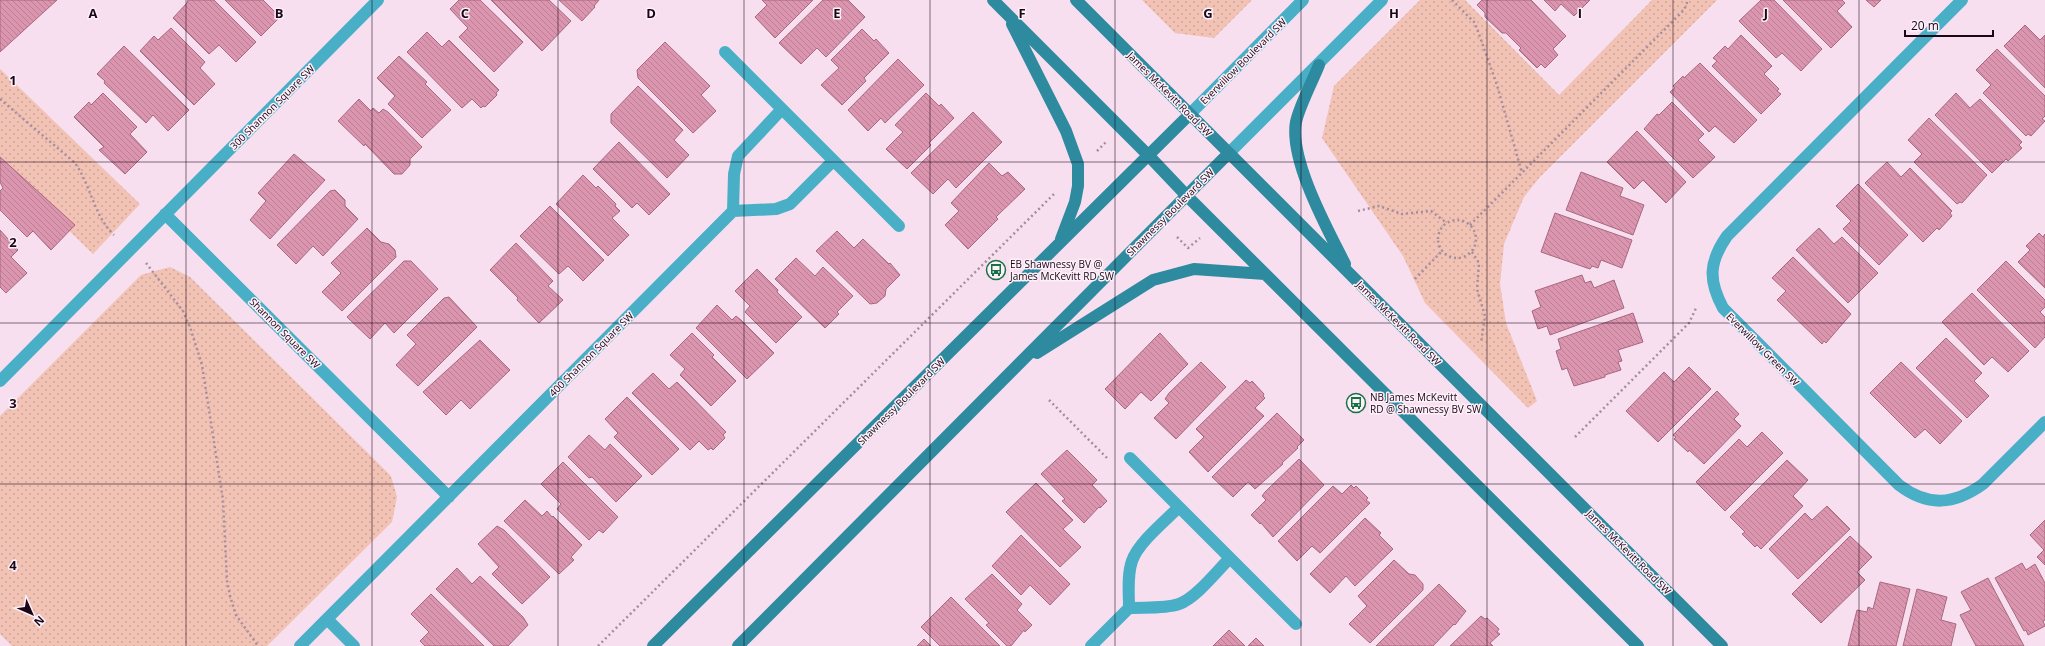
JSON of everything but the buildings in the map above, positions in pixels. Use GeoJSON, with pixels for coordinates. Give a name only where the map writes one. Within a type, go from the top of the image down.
{"type":"FeatureCollection","features":[{"type":"Feature","properties":{"kind":"main road"},"geometry":{"type":"LineString","coordinates":[[993,0],[1186,195],[1638,646]]}},
{"type":"Feature","properties":{"kind":"main road","name":"James McKevitt Road SW"},"geometry":{"type":"LineString","coordinates":[[1076,0],[1722,646]]}},
{"type":"Feature","properties":{"kind":"main road"},"geometry":{"type":"LineString","coordinates":[[1007,14],[1066,131],[1078,164],[1078,186],[1075,202],[1059,244]]}},
{"type":"Feature","properties":{"kind":"main road"},"geometry":{"type":"LineString","coordinates":[[1319,65],[1296,121],[1296,143],[1312,196],[1350,274]]}},
{"type":"Feature","properties":{"kind":"main road","name":"Everwillow Boulevard SW"},"geometry":{"type":"LineString","coordinates":[[1148,155],[1190,114]]}},
{"type":"Feature","properties":{"kind":"main road","name":"Shawnessy Boulevard SW"},"geometry":{"type":"LineString","coordinates":[[738,646],[1023,362],[1229,153]]}},
{"type":"Feature","properties":{"kind":"main road","name":"Shawnessy Boulevard SW"},"geometry":{"type":"LineString","coordinates":[[653,646],[1148,155]]}},
{"type":"Feature","properties":{"kind":"main road"},"geometry":{"type":"LineString","coordinates":[[1023,362],[1153,280],[1194,269],[1265,274]]}},
{"type":"Feature","properties":{"kind":"main road"},"geometry":{"type":"LineString","coordinates":[[648,646],[665,634]]}},
{"type":"Feature","properties":{"kind":"street","name":"300 Shannon Square SW"},"geometry":{"type":"LineString","coordinates":[[165,214],[378,0]]}},
{"type":"Feature","properties":{"kind":"street","name":"Everwillow Boulevard SW"},"geometry":{"type":"LineString","coordinates":[[1190,114],[1303,0]]}},
{"type":"Feature","properties":{"kind":"street"},"geometry":{"type":"LineString","coordinates":[[1229,153],[1319,65],[1382,0]]}},
{"type":"Feature","properties":{"kind":"street","name":"Everwillow Green SW"},"geometry":{"type":"LineString","coordinates":[[1962,0],[1727,236],[1718,249],[1713,264],[1712,279],[1716,296],[1723,308],[1900,485],[1918,497],[1928,500],[1947,501],[1972,492],[1983,484],[2045,422]]}},
{"type":"Feature","properties":{"kind":"street"},"geometry":{"type":"LineString","coordinates":[[725,52],[899,226]]}},
{"type":"Feature","properties":{"kind":"street"},"geometry":{"type":"LineString","coordinates":[[782,110],[738,156],[734,174],[733,210],[776,209],[790,204],[833,161]]}},
{"type":"Feature","properties":{"kind":"street","name":"400 Shannon Square SW"},"geometry":{"type":"LineString","coordinates":[[449,497],[733,210]]}},
{"type":"Feature","properties":{"kind":"street"},"geometry":{"type":"LineString","coordinates":[[0,381],[165,214]]}},
{"type":"Feature","properties":{"kind":"street","name":"Shannon Square SW"},"geometry":{"type":"LineString","coordinates":[[165,214],[449,497]]}},
{"type":"Feature","properties":{"kind":"street"},"geometry":{"type":"LineString","coordinates":[[1130,458],[1296,624]]}},
{"type":"Feature","properties":{"kind":"street"},"geometry":{"type":"LineString","coordinates":[[300,646],[449,497]]}},
{"type":"Feature","properties":{"kind":"street"},"geometry":{"type":"LineString","coordinates":[[1129,608],[1130,575],[1132,562],[1136,551],[1179,507]]}},
{"type":"Feature","properties":{"kind":"street"},"geometry":{"type":"LineString","coordinates":[[1091,646],[1129,608],[1180,604],[1190,598],[1230,558]]}},
{"type":"Feature","properties":{"kind":"street"},"geometry":{"type":"LineString","coordinates":[[327,618],[354,646]]}},
{"type":"Feature","properties":{"kind":"path"},"geometry":{"type":"LineString","coordinates":[[1452,0],[1475,23],[1497,85],[1522,173]]}},
{"type":"Feature","properties":{"kind":"path"},"geometry":{"type":"LineString","coordinates":[[1470,225],[1684,10],[1688,0]]}},
{"type":"Feature","properties":{"kind":"path"},"geometry":{"type":"LineString","coordinates":[[0,99],[74,162],[83,173],[92,201],[112,234],[131,248],[147,265],[183,311],[191,330],[202,365],[222,492],[227,581],[230,596],[236,615],[258,646]]}},
{"type":"Feature","properties":{"kind":"path"},"geometry":{"type":"LineString","coordinates":[[1092,156],[1106,141]]}},
{"type":"Feature","properties":{"kind":"path"},"geometry":{"type":"LineString","coordinates":[[598,646],[1056,192],[1058,186]]}},
{"type":"Feature","properties":{"kind":"path"},"geometry":{"type":"LineString","coordinates":[[1358,211],[1379,206],[1402,214],[1431,211],[1447,223]]}},
{"type":"Feature","properties":{"kind":"path"},"geometry":{"type":"LineString","coordinates":[[1458,220],[1470,225],[1476,234],[1476,241],[1472,252],[1466,256],[1454,258],[1442,251],[1438,239],[1442,227],[1447,223],[1458,220]]}},
{"type":"Feature","properties":{"kind":"path"},"geometry":{"type":"LineString","coordinates":[[1177,237],[1188,248],[1201,236]]}},
{"type":"Feature","properties":{"kind":"path"},"geometry":{"type":"LineString","coordinates":[[1415,279],[1442,251]]}},
{"type":"Feature","properties":{"kind":"path"},"geometry":{"type":"LineString","coordinates":[[1472,252],[1479,263],[1477,289],[1485,316],[1481,343]]}},
{"type":"Feature","properties":{"kind":"path"},"geometry":{"type":"LineString","coordinates":[[1575,436],[1689,324],[1712,279]]}},
{"type":"Feature","properties":{"kind":"path"},"geometry":{"type":"LineString","coordinates":[[1049,400],[1110,460],[1130,458]]}},
{"type":"Feature","properties":{"kind":"shaded area"},"geometry":{"type":"Polygon","coordinates":[[[1142,0],[1252,0],[1214,38],[1175,33],[1142,0]]]}},
{"type":"Feature","properties":{"kind":"shaded area"},"geometry":{"type":"Polygon","coordinates":[[[1420,0],[1465,0],[1559,95],[1652,0],[1717,0],[1539,178],[1524,197],[1504,244],[1500,284],[1506,323],[1537,401],[1528,408],[1425,303],[1403,256],[1322,138],[1334,86],[1420,0]]]}},
{"type":"Feature","properties":{"kind":"shaded area"},"geometry":{"type":"Polygon","coordinates":[[[0,69],[140,204],[93,254],[0,163],[0,69]]]}},
{"type":"Feature","properties":{"kind":"shaded area"},"geometry":{"type":"Polygon","coordinates":[[[170,267],[190,277],[391,476],[397,497],[392,522],[267,646],[12,646],[0,634],[0,416],[141,275],[170,267]]]}},
{"type":"Feature","properties":{"kind":"place","name":"EB Shawnessy BV @ James McKevitt RD SW"},"geometry":{"type":"Point","coordinates":[996,270]}},
{"type":"Feature","properties":{"kind":"place","name":"NB James McKevitt RD @ Shawnessy BV SW"},"geometry":{"type":"Point","coordinates":[1356,403]}}]}
